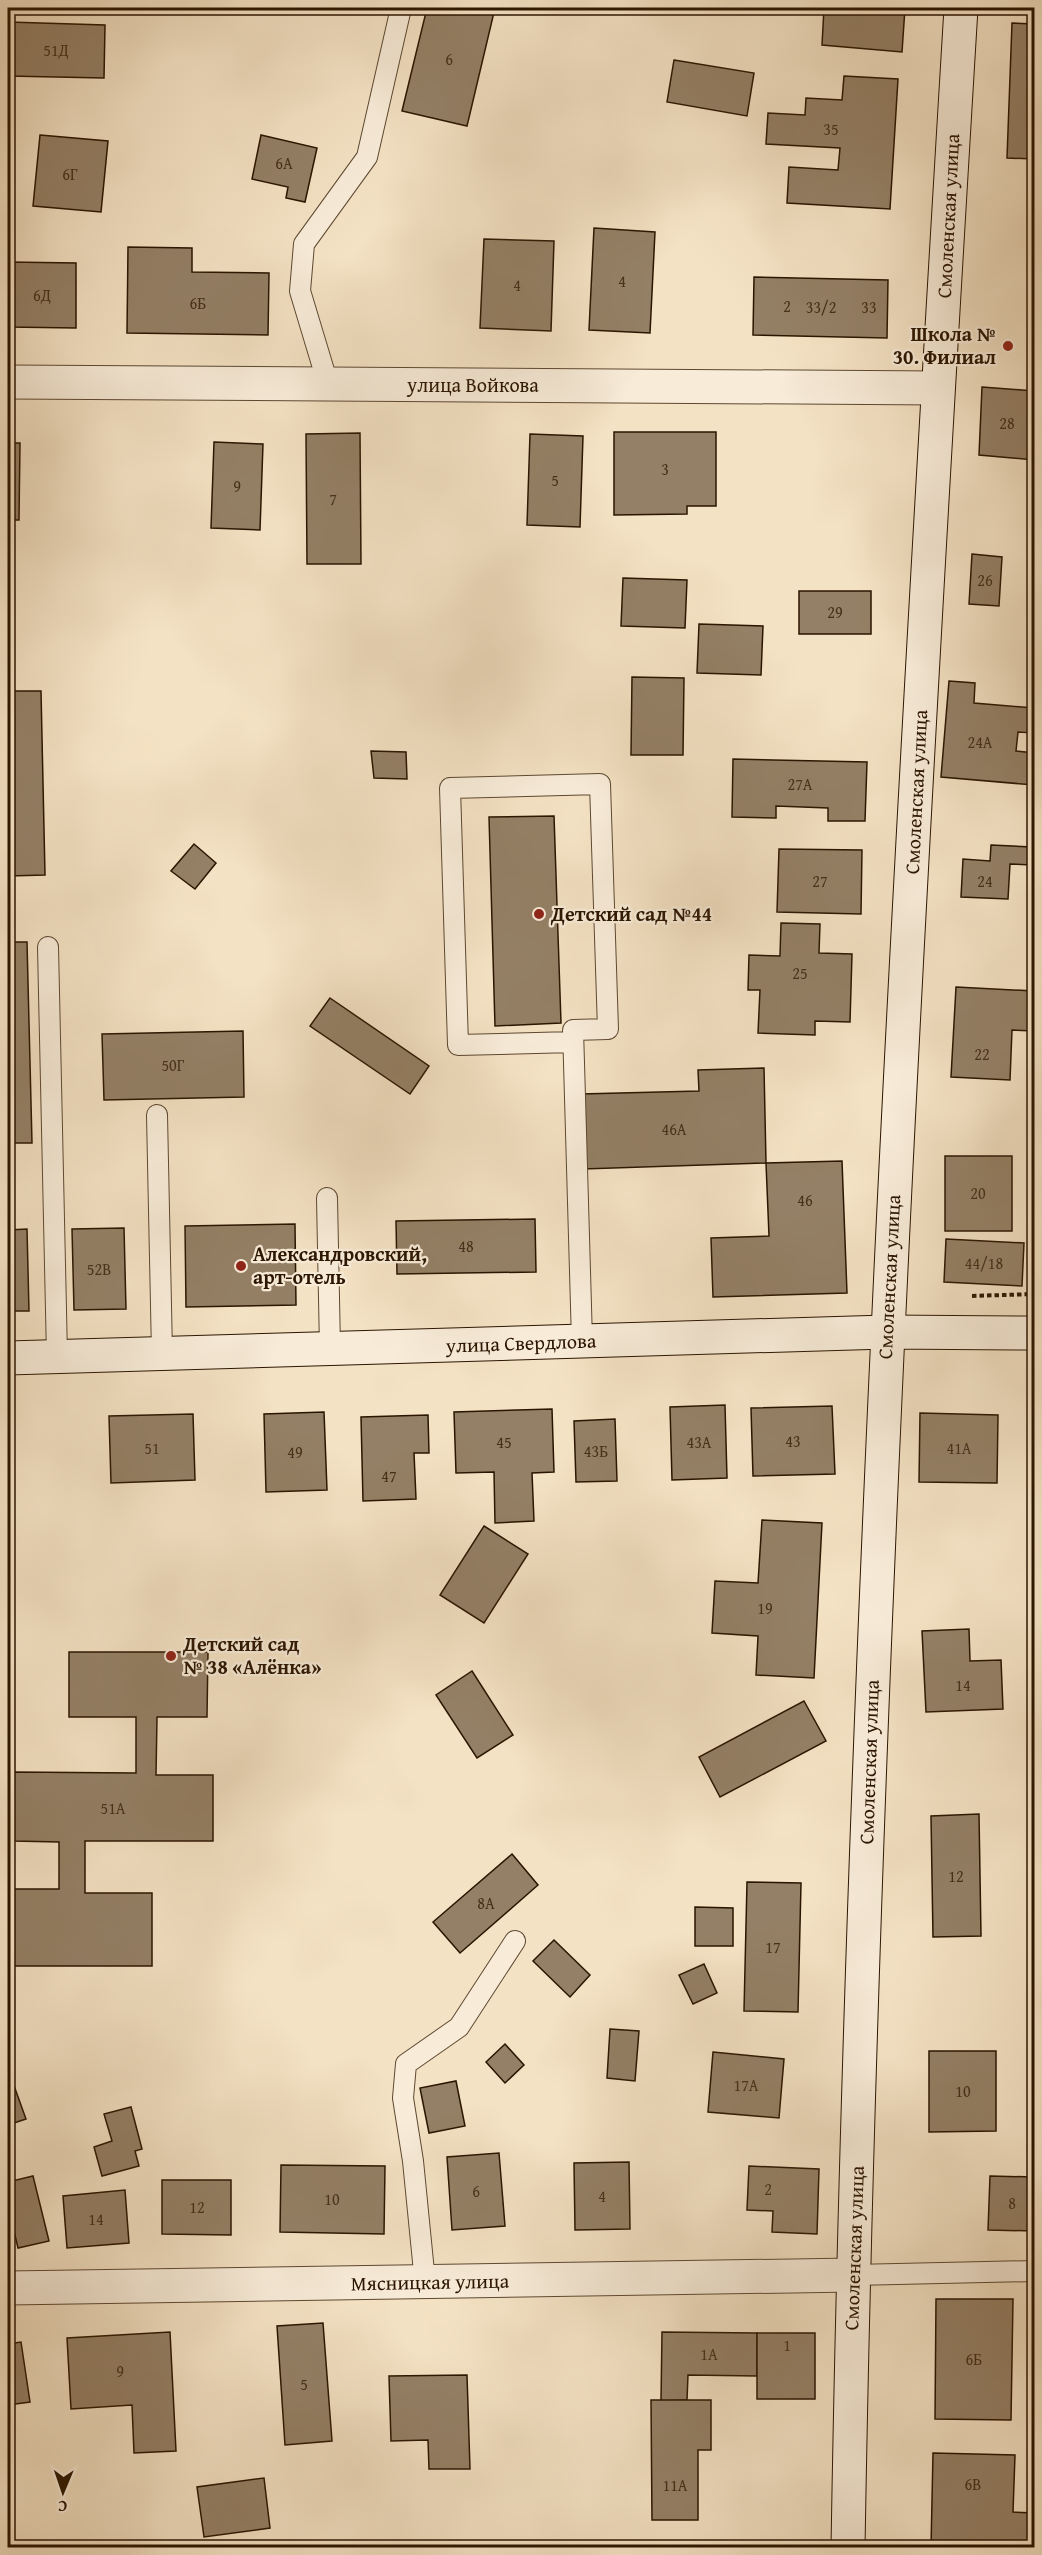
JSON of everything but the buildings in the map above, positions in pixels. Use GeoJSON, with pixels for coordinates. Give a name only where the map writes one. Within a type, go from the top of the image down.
{"type":"FeatureCollection","features":[{"type":"Feature","properties":{"kind":"street","name":"Смоленская улица"},"geometry":{"type":"LineString","coordinates":[[848,2547],[853,2275],[868,1773],[886,1332],[960,8]]}},
{"type":"Feature","properties":{"kind":"street","name":"улица Войкова"},"geometry":{"type":"LineString","coordinates":[[8,382],[938,388]]}},
{"type":"Feature","properties":{"kind":"street","name":"улица Свердлова"},"geometry":{"type":"LineString","coordinates":[[8,1358],[886,1332],[1035,1333]]}},
{"type":"Feature","properties":{"kind":"street","name":"Мясницкая улица"},"geometry":{"type":"LineString","coordinates":[[8,2288],[853,2275]]}},
{"type":"Feature","properties":{"kind":"lane"},"geometry":{"type":"LineString","coordinates":[[328,384],[300,291],[304,244],[367,157],[401,8]]}},
{"type":"Feature","properties":{"kind":"lane"},"geometry":{"type":"LineString","coordinates":[[573,1042],[458,1045],[450,788],[600,784],[608,1029],[573,1030],[582,1341]]}},
{"type":"Feature","properties":{"kind":"lane"},"geometry":{"type":"LineString","coordinates":[[48,947],[57,1356]]}},
{"type":"Feature","properties":{"kind":"lane"},"geometry":{"type":"LineString","coordinates":[[157,1115],[162,1353]]}},
{"type":"Feature","properties":{"kind":"lane"},"geometry":{"type":"LineString","coordinates":[[327,1198],[330,1348]]}},
{"type":"Feature","properties":{"kind":"lane"},"geometry":{"type":"LineString","coordinates":[[425,2282],[413,2161],[403,2098],[406,2064],[459,2027],[515,1941]]}},
{"type":"Feature","properties":{"kind":"lane"},"geometry":{"type":"LineString","coordinates":[[853,2275],[1035,2271]]}},
{"type":"Feature","properties":{"kind":"place","name":"Школа № 30. Филиал"},"geometry":{"type":"Point","coordinates":[1008,346]}},
{"type":"Feature","properties":{"kind":"place","name":"Детский сад №44"},"geometry":{"type":"Point","coordinates":[539,914]}},
{"type":"Feature","properties":{"kind":"place","name":"Александровский, арт-отель"},"geometry":{"type":"Point","coordinates":[241,1266]}},
{"type":"Feature","properties":{"kind":"place","name":"Детский сад № 38 «Алёнка»"},"geometry":{"type":"Point","coordinates":[171,1656]}}]}
